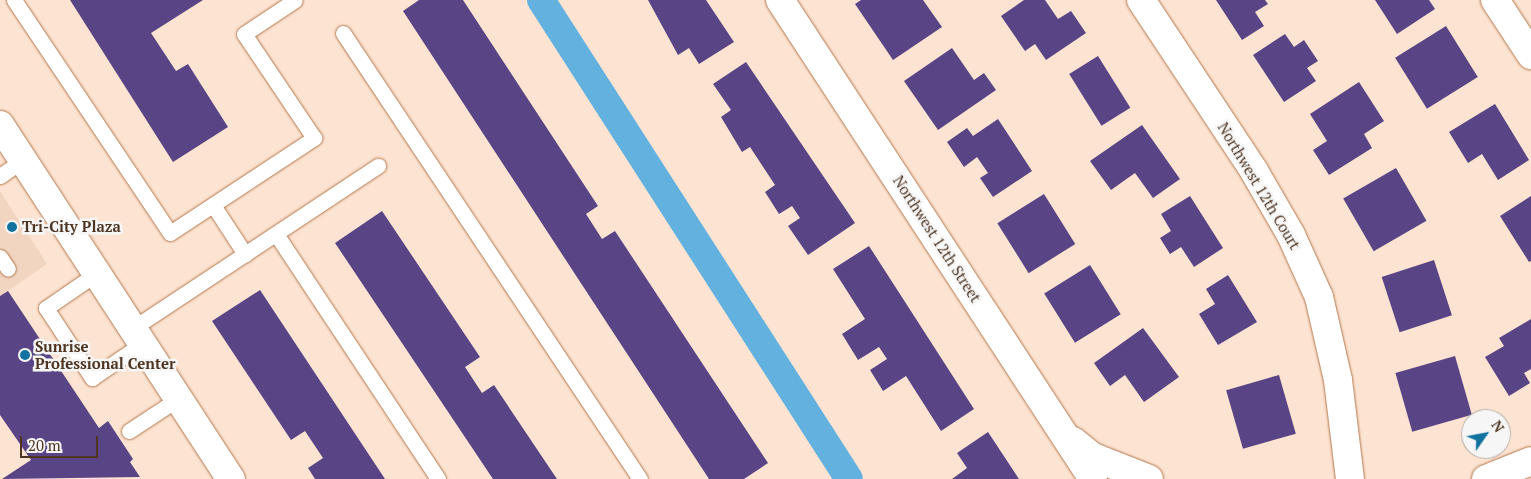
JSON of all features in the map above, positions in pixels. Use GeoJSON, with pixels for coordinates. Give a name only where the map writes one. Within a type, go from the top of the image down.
{"type":"FeatureCollection","features":[{"type":"Feature","properties":{"kind":"street","name":"Northwest 12th Street"},"geometry":{"type":"LineString","coordinates":[[780,0],[1093,479]]}},
{"type":"Feature","properties":{"kind":"street","name":"Northwest 12th Court"},"geometry":{"type":"LineString","coordinates":[[1140,0],[1254,171],[1291,236],[1318,297],[1338,380],[1350,479]]}},
{"type":"Feature","properties":{"kind":"street"},"geometry":{"type":"LineString","coordinates":[[1495,0],[1531,55]]}},
{"type":"Feature","properties":{"kind":"street"},"geometry":{"type":"LineString","coordinates":[[0,125],[179,398],[227,478]]}},
{"type":"Feature","properties":{"kind":"street"},"geometry":{"type":"LineString","coordinates":[[1064,434],[1093,456],[1149,479]]}},
{"type":"Feature","properties":{"kind":"street"},"geometry":{"type":"LineString","coordinates":[[1486,479],[1531,461]]}},
{"type":"Feature","properties":{"kind":"lane"},"geometry":{"type":"LineString","coordinates":[[14,0],[170,233],[314,138],[244,34],[295,0]]}},
{"type":"Feature","properties":{"kind":"lane"},"geometry":{"type":"LineString","coordinates":[[343,33],[640,479]]}},
{"type":"Feature","properties":{"kind":"lane"},"geometry":{"type":"LineString","coordinates":[[0,176],[23,160]]}},
{"type":"Feature","properties":{"kind":"lane"},"geometry":{"type":"LineString","coordinates":[[97,273],[46,308],[92,378],[138,336],[246,254],[378,166]]}},
{"type":"Feature","properties":{"kind":"lane"},"geometry":{"type":"LineString","coordinates":[[213,205],[246,254]]}},
{"type":"Feature","properties":{"kind":"lane"},"geometry":{"type":"LineString","coordinates":[[276,234],[438,479]]}},
{"type":"Feature","properties":{"kind":"lane"},"geometry":{"type":"LineString","coordinates":[[129,431],[179,398]]}},
{"type":"Feature","properties":{"kind":"shaded area","name":"Tri-City Plaza"},"geometry":{"type":"Polygon","coordinates":[[[0,191],[47,264],[0,296],[0,191]]]}},
{"type":"Feature","properties":{"kind":"building"},"geometry":{"type":"Polygon","coordinates":[[[70,0],[203,0],[151,33],[176,71],[188,64],[228,127],[173,162],[70,0]]]}},
{"type":"Feature","properties":{"kind":"building"},"geometry":{"type":"Polygon","coordinates":[[[419,0],[463,0],[598,206],[586,214],[602,239],[615,231],[768,463],[744,479],[709,479],[403,11],[419,0]]]}},
{"type":"Feature","properties":{"kind":"building"},"geometry":{"type":"Polygon","coordinates":[[[648,0],[706,0],[734,42],[699,64],[689,48],[678,55],[648,0]]]}},
{"type":"Feature","properties":{"kind":"building"},"geometry":{"type":"Polygon","coordinates":[[[861,0],[923,0],[942,27],[893,60],[855,4],[861,0]]]}},
{"type":"Feature","properties":{"kind":"building"},"geometry":{"type":"Polygon","coordinates":[[[1024,0],[1045,0],[1058,19],[1071,11],[1086,33],[1046,60],[1035,44],[1025,51],[1001,16],[1024,0]]]}},
{"type":"Feature","properties":{"kind":"building"},"geometry":{"type":"Polygon","coordinates":[[[1216,0],[1265,0],[1268,4],[1255,12],[1264,26],[1242,40],[1216,0]]]}},
{"type":"Feature","properties":{"kind":"building"},"geometry":{"type":"Polygon","coordinates":[[[1375,0],[1429,0],[1435,9],[1397,34],[1375,0]]]}},
{"type":"Feature","properties":{"kind":"building"},"geometry":{"type":"Polygon","coordinates":[[[1446,26],[1478,77],[1427,109],[1395,58],[1446,26]]]}},
{"type":"Feature","properties":{"kind":"building"},"geometry":{"type":"Polygon","coordinates":[[[1285,34],[1294,47],[1304,40],[1318,61],[1307,68],[1316,81],[1284,102],[1253,55],[1285,34]]]}},
{"type":"Feature","properties":{"kind":"building"},"geometry":{"type":"Polygon","coordinates":[[[952,48],[974,80],[984,73],[996,90],[938,130],[904,81],[952,48]]]}},
{"type":"Feature","properties":{"kind":"building"},"geometry":{"type":"Polygon","coordinates":[[[1098,56],[1130,108],[1101,126],[1069,74],[1098,56]]]}},
{"type":"Feature","properties":{"kind":"building"},"geometry":{"type":"Polygon","coordinates":[[[746,62],[855,223],[808,255],[788,226],[800,218],[792,206],[779,214],[765,192],[775,185],[750,147],[742,152],[721,117],[731,110],[713,84],[746,62]]]}},
{"type":"Feature","properties":{"kind":"building"},"geometry":{"type":"Polygon","coordinates":[[[1359,82],[1384,121],[1364,134],[1372,148],[1329,175],[1313,150],[1327,141],[1310,114],[1359,82]]]}},
{"type":"Feature","properties":{"kind":"building"},"geometry":{"type":"Polygon","coordinates":[[[1495,104],[1529,160],[1498,180],[1482,154],[1468,163],[1449,132],[1495,104]]]}},
{"type":"Feature","properties":{"kind":"building"},"geometry":{"type":"Polygon","coordinates":[[[998,119],[1032,171],[993,197],[980,178],[988,173],[977,157],[964,167],[947,142],[967,128],[973,136],[998,119]]]}},
{"type":"Feature","properties":{"kind":"building"},"geometry":{"type":"Polygon","coordinates":[[[1142,125],[1180,179],[1153,198],[1135,173],[1111,190],[1090,161],[1142,125]]]}},
{"type":"Feature","properties":{"kind":"building"},"geometry":{"type":"Polygon","coordinates":[[[1396,168],[1426,221],[1374,251],[1343,198],[1396,168]]]}},
{"type":"Feature","properties":{"kind":"building"},"geometry":{"type":"Polygon","coordinates":[[[1044,194],[1075,244],[1029,273],[997,223],[1044,194]]]}},
{"type":"Feature","properties":{"kind":"building"},"geometry":{"type":"Polygon","coordinates":[[[1190,196],[1223,248],[1194,267],[1181,247],[1170,254],[1160,238],[1171,231],[1161,214],[1190,196]]]}},
{"type":"Feature","properties":{"kind":"building"},"geometry":{"type":"Polygon","coordinates":[[[1531,196],[1531,261],[1529,262],[1500,216],[1531,196]]]}},
{"type":"Feature","properties":{"kind":"building"},"geometry":{"type":"Polygon","coordinates":[[[382,211],[480,357],[465,367],[482,393],[494,385],[557,479],[493,479],[335,243],[382,211]]]}},
{"type":"Feature","properties":{"kind":"building"},"geometry":{"type":"Polygon","coordinates":[[[869,246],[974,409],[941,431],[906,376],[883,391],[870,370],[887,359],[879,347],[858,360],[842,334],[865,319],[833,269],[869,246]]]}},
{"type":"Feature","properties":{"kind":"building"},"geometry":{"type":"Polygon","coordinates":[[[1434,260],[1452,315],[1400,332],[1382,277],[1434,260]]]}},
{"type":"Feature","properties":{"kind":"building"},"geometry":{"type":"Polygon","coordinates":[[[1090,265],[1121,314],[1075,343],[1044,294],[1090,265]]]}},
{"type":"Feature","properties":{"kind":"building"},"geometry":{"type":"Polygon","coordinates":[[[1228,275],[1257,322],[1218,345],[1199,314],[1215,304],[1206,289],[1228,275]]]}},
{"type":"Feature","properties":{"kind":"building"},"geometry":{"type":"Polygon","coordinates":[[[260,290],[385,479],[315,479],[308,468],[323,458],[305,431],[291,440],[212,321],[260,290]]]}},
{"type":"Feature","properties":{"kind":"building","name":"Sunrise Professional Center"},"geometry":{"type":"Polygon","coordinates":[[[8,291],[99,428],[108,421],[133,459],[130,462],[140,477],[2,479],[31,460],[0,415],[0,296],[8,291]]]}},
{"type":"Feature","properties":{"kind":"building"},"geometry":{"type":"Polygon","coordinates":[[[1531,319],[1531,369],[1524,373],[1530,383],[1509,396],[1485,357],[1504,346],[1499,338],[1531,319]]]}},
{"type":"Feature","properties":{"kind":"building"},"geometry":{"type":"Polygon","coordinates":[[[1143,328],[1179,377],[1144,402],[1125,375],[1110,386],[1094,363],[1143,328]]]}},
{"type":"Feature","properties":{"kind":"building"},"geometry":{"type":"Polygon","coordinates":[[[1455,356],[1470,409],[1461,409],[1461,418],[1412,432],[1395,373],[1455,356]]]}},
{"type":"Feature","properties":{"kind":"building"},"geometry":{"type":"Polygon","coordinates":[[[1279,375],[1296,434],[1243,449],[1226,390],[1279,375]]]}},
{"type":"Feature","properties":{"kind":"building"},"geometry":{"type":"Polygon","coordinates":[[[988,432],[1019,479],[952,479],[967,468],[957,453],[988,432]]]}},
{"type":"Feature","properties":{"kind":"waterway"},"geometry":{"type":"LineString","coordinates":[[541,0],[849,479]]}},
{"type":"Feature","properties":{"kind":"place","name":"Tri-City Plaza"},"geometry":{"type":"Point","coordinates":[12,227]}},
{"type":"Feature","properties":{"kind":"place","name":"Sunrise Professional Center"},"geometry":{"type":"Point","coordinates":[25,355]}}]}
